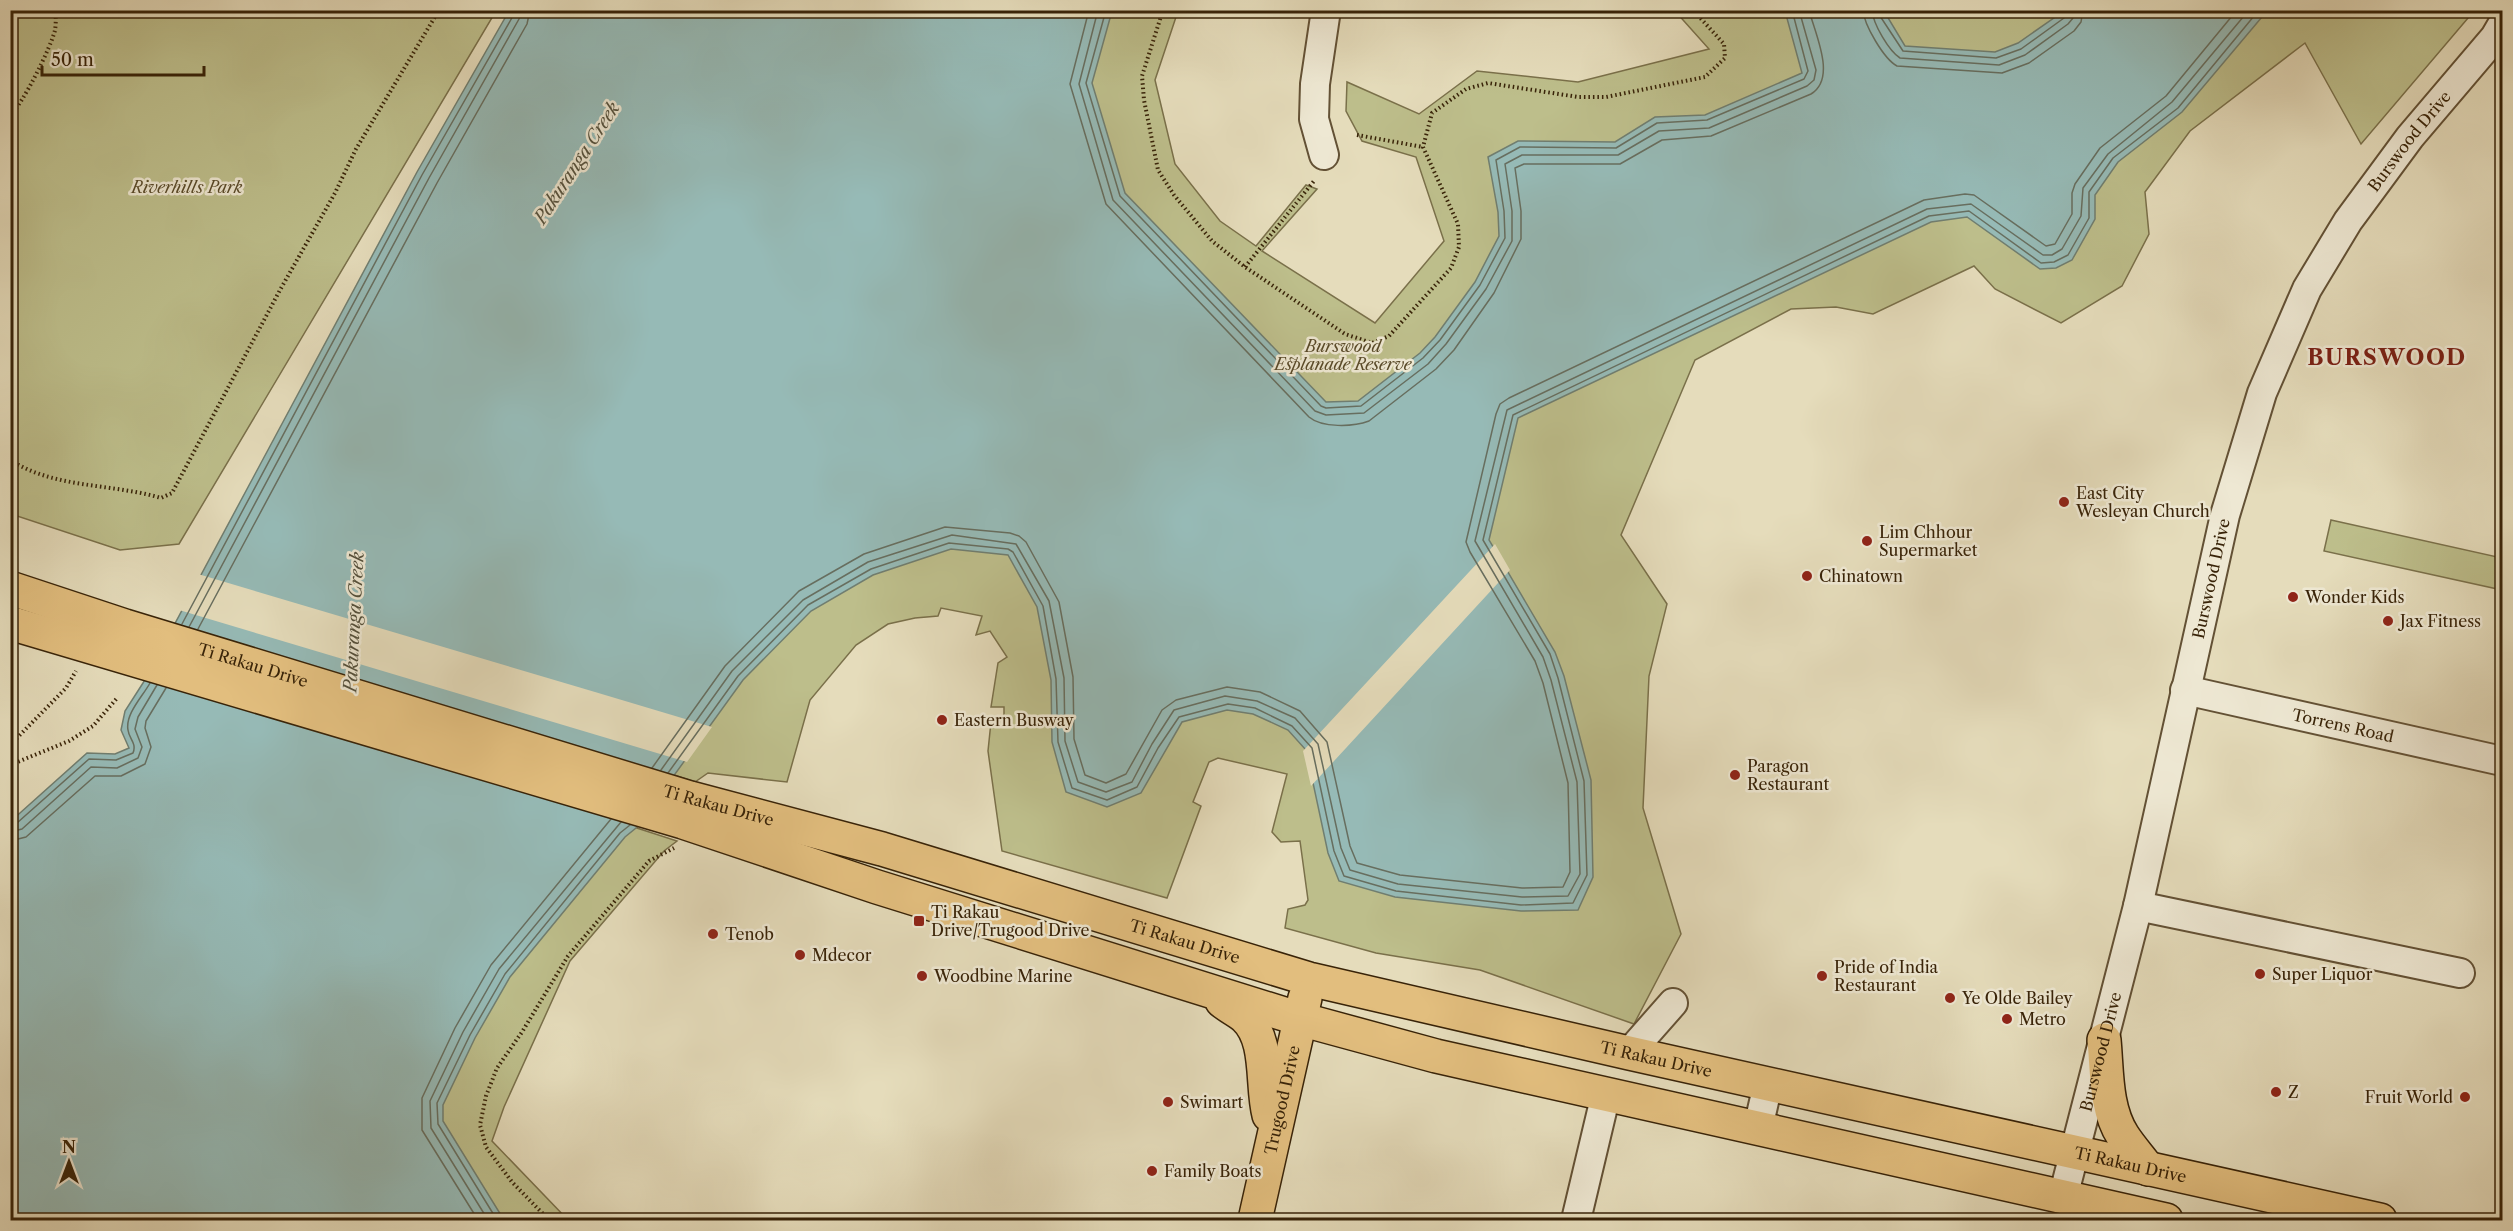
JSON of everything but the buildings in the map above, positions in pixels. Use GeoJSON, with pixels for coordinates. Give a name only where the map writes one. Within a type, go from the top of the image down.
{"type":"FeatureCollection","features":[{"type":"Feature","properties":{"kind":"main road","name":"Ti Rakau Drive"},"geometry":{"type":"LineString","coordinates":[[10,588],[120,639],[685,822],[867,884],[1208,992],[1436,1056],[2166,1221]]}},
{"type":"Feature","properties":{"kind":"main road","name":"Ti Rakau Drive"},"geometry":{"type":"LineString","coordinates":[[10,623],[120,639]]}},
{"type":"Feature","properties":{"kind":"main road","name":"Ti Rakau Drive"},"geometry":{"type":"LineString","coordinates":[[685,822],[882,849],[1309,979],[2380,1221]]}},
{"type":"Feature","properties":{"kind":"main road","name":"Trugood Drive"},"geometry":{"type":"LineString","coordinates":[[1256,1221],[1309,979]]}},
{"type":"Feature","properties":{"kind":"main road"},"geometry":{"type":"LineString","coordinates":[[1208,992],[1246,1018],[1258,1037],[1264,1064],[1264,1096],[1273,1135]]}},
{"type":"Feature","properties":{"kind":"main road"},"geometry":{"type":"LineString","coordinates":[[2104,1040],[2109,1100],[2123,1135],[2148,1169]]}},
{"type":"Feature","properties":{"kind":"street"},"geometry":{"type":"LineString","coordinates":[[1319,168],[1314,119],[1315,84],[1326,10]]}},
{"type":"Feature","properties":{"kind":"street","name":"Burswood Drive"},"geometry":{"type":"LineString","coordinates":[[2063,1197],[2138,906],[2225,515],[2262,393],[2307,289],[2348,221],[2410,137],[2495,37],[2502,25]]}},
{"type":"Feature","properties":{"kind":"street","name":"Torrens Road"},"geometry":{"type":"LineString","coordinates":[[2185,690],[2502,761]]}},
{"type":"Feature","properties":{"kind":"street"},"geometry":{"type":"LineString","coordinates":[[2138,906],[2460,973]]}},
{"type":"Feature","properties":{"kind":"street"},"geometry":{"type":"LineString","coordinates":[[1629,1053],[1673,1003]]}},
{"type":"Feature","properties":{"kind":"street"},"geometry":{"type":"LineString","coordinates":[[1758,1128],[1768,1084]]}},
{"type":"Feature","properties":{"kind":"street"},"geometry":{"type":"LineString","coordinates":[[1576,1221],[1606,1094]]}},
{"type":"Feature","properties":{"kind":"path"},"geometry":{"type":"LineString","coordinates":[[10,115],[22,101],[48,49],[55,31],[55,10]]}},
{"type":"Feature","properties":{"kind":"path"},"geometry":{"type":"LineString","coordinates":[[10,460],[49,478],[137,490],[161,498],[172,493],[280,290],[335,193],[356,149],[439,10]]}},
{"type":"Feature","properties":{"kind":"path"},"geometry":{"type":"LineString","coordinates":[[1163,10],[1142,76],[1143,100],[1158,170],[1174,195],[1212,240],[1245,267],[1345,334],[1372,343],[1389,336],[1451,268],[1459,247],[1458,224],[1423,147],[1432,113],[1466,89],[1488,83],[1578,97],[1606,97],[1705,77],[1725,58],[1724,44],[1693,10]]}},
{"type":"Feature","properties":{"kind":"path"},"geometry":{"type":"LineString","coordinates":[[1357,135],[1423,147]]}},
{"type":"Feature","properties":{"kind":"path"},"geometry":{"type":"LineString","coordinates":[[1245,267],[1319,168]]}},
{"type":"Feature","properties":{"kind":"path"},"geometry":{"type":"LineString","coordinates":[[10,745],[66,688],[81,662]]}},
{"type":"Feature","properties":{"kind":"path"},"geometry":{"type":"LineString","coordinates":[[10,765],[69,741],[93,726],[118,697]]}},
{"type":"Feature","properties":{"kind":"path"},"geometry":{"type":"LineString","coordinates":[[549,1221],[512,1182],[486,1147],[480,1125],[486,1096],[497,1068],[522,1032],[568,956],[685,822]]}},
{"type":"Feature","properties":{"kind":"green space","name":"Riverhills Park"},"geometry":{"type":"Polygon","coordinates":[[[10,11],[496,11],[179,544],[120,550],[11,514],[10,11]]]}},
{"type":"Feature","properties":{"kind":"green space","name":"Burswood Esplanade Reserve"},"geometry":{"type":"Polygon","coordinates":[[[766,11],[1178,11],[1155,80],[1175,164],[1220,221],[1256,246],[1306,185],[1317,189],[1262,251],[1375,323],[1444,241],[1416,157],[1362,141],[1346,111],[1347,82],[1419,114],[1477,71],[1578,82],[1709,49],[1675,11],[2474,11],[2361,144],[2305,43],[2190,131],[2145,192],[2149,234],[2122,286],[2061,323],[1995,289],[1974,266],[1873,314],[1836,307],[1791,309],[1695,360],[1621,535],[1667,604],[1649,676],[1643,808],[1681,934],[1634,1024],[1480,970],[1376,953],[1285,928],[1288,909],[1305,905],[1308,900],[1300,841],[1281,842],[1272,832],[1287,774],[1218,758],[1209,762],[1193,802],[1201,806],[1167,898],[1002,851],[988,751],[991,722],[1004,721],[1004,707],[991,707],[998,663],[1007,657],[990,631],[976,635],[982,616],[941,608],[938,616],[888,624],[856,645],[810,700],[787,782],[708,773],[695,782],[674,775],[637,828],[677,841],[664,851],[570,961],[504,1107],[492,1141],[568,1220],[258,1220],[766,11]]]}},
{"type":"Feature","properties":{"kind":"green space"},"geometry":{"type":"Polygon","coordinates":[[[2331,520],[2502,558],[2502,590],[2324,551],[2331,520]]]}},
{"type":"Feature","properties":{"kind":"water","name":"Pakuranga Creek"},"geometry":{"type":"Polygon","coordinates":[[[509,11],[1112,11],[1092,83],[1125,193],[1326,402],[1358,401],[1420,353],[1435,337],[1475,282],[1499,236],[1498,212],[1488,157],[1518,141],[1615,142],[1655,117],[1705,115],[1802,73],[1785,11],[1884,11],[1905,46],[1995,52],[2018,43],[2064,11],[2267,11],[2182,112],[2118,162],[2095,195],[2095,219],[2072,260],[2056,268],[2040,269],[1967,217],[1931,222],[1518,418],[1489,540],[1555,652],[1564,676],[1591,780],[1593,877],[1578,910],[1521,911],[1395,897],[1339,881],[1328,853],[1306,750],[1288,730],[1253,714],[1227,710],[1182,722],[1141,793],[1107,807],[1066,792],[1052,742],[1051,680],[1037,607],[1008,555],[951,549],[873,575],[811,611],[743,680],[636,828],[625,837],[510,977],[475,1038],[443,1105],[443,1121],[504,1220],[11,1220],[11,821],[87,753],[115,754],[129,748],[121,730],[125,711],[143,683],[417,172],[509,11]]]}},
{"type":"Feature","properties":{"kind":"pier"},"geometry":{"type":"Polygon","coordinates":[[[1495,544],[1510,570],[1311,786],[1303,751],[1495,544]]]}},
{"type":"Feature","properties":{"kind":"pier"},"geometry":{"type":"Polygon","coordinates":[[[198,574],[712,727],[687,762],[179,610],[198,574]]]}},
{"type":"Feature","properties":{"kind":"place","name":"East City Wesleyan Church"},"geometry":{"type":"Point","coordinates":[2064,502]}},
{"type":"Feature","properties":{"kind":"place","name":"Lim Chhour Supermarket"},"geometry":{"type":"Point","coordinates":[1867,541]}},
{"type":"Feature","properties":{"kind":"place","name":"Chinatown"},"geometry":{"type":"Point","coordinates":[1807,576]}},
{"type":"Feature","properties":{"kind":"place","name":"Wonder Kids"},"geometry":{"type":"Point","coordinates":[2293,597]}},
{"type":"Feature","properties":{"kind":"place","name":"Jax Fitness"},"geometry":{"type":"Point","coordinates":[2388,621]}},
{"type":"Feature","properties":{"kind":"place","name":"Eastern Busway"},"geometry":{"type":"Point","coordinates":[942,720]}},
{"type":"Feature","properties":{"kind":"place","name":"Paragon Restaurant"},"geometry":{"type":"Point","coordinates":[1735,775]}},
{"type":"Feature","properties":{"kind":"place","name":"Ti Rakau Drive/Trugood Drive"},"geometry":{"type":"Point","coordinates":[919,921]}},
{"type":"Feature","properties":{"kind":"place","name":"Tenob"},"geometry":{"type":"Point","coordinates":[713,934]}},
{"type":"Feature","properties":{"kind":"place","name":"Mdecor"},"geometry":{"type":"Point","coordinates":[800,955]}},
{"type":"Feature","properties":{"kind":"place","name":"Super Liquor"},"geometry":{"type":"Point","coordinates":[2260,974]}},
{"type":"Feature","properties":{"kind":"place","name":"Woodbine Marine"},"geometry":{"type":"Point","coordinates":[922,976]}},
{"type":"Feature","properties":{"kind":"place","name":"Pride of India Restaurant"},"geometry":{"type":"Point","coordinates":[1822,976]}},
{"type":"Feature","properties":{"kind":"place","name":"Ye Olde Bailey"},"geometry":{"type":"Point","coordinates":[1950,998]}},
{"type":"Feature","properties":{"kind":"place","name":"Metro"},"geometry":{"type":"Point","coordinates":[2007,1019]}},
{"type":"Feature","properties":{"kind":"place","name":"Z"},"geometry":{"type":"Point","coordinates":[2276,1092]}},
{"type":"Feature","properties":{"kind":"place","name":"Fruit World"},"geometry":{"type":"Point","coordinates":[2465,1097]}},
{"type":"Feature","properties":{"kind":"place","name":"Swimart"},"geometry":{"type":"Point","coordinates":[1168,1102]}},
{"type":"Feature","properties":{"kind":"place","name":"Family Boats"},"geometry":{"type":"Point","coordinates":[1152,1171]}},
{"type":"Feature","properties":{"kind":"district","name":"BURSWOOD"},"geometry":{"type":"Point","coordinates":[2387,357]}}]}
